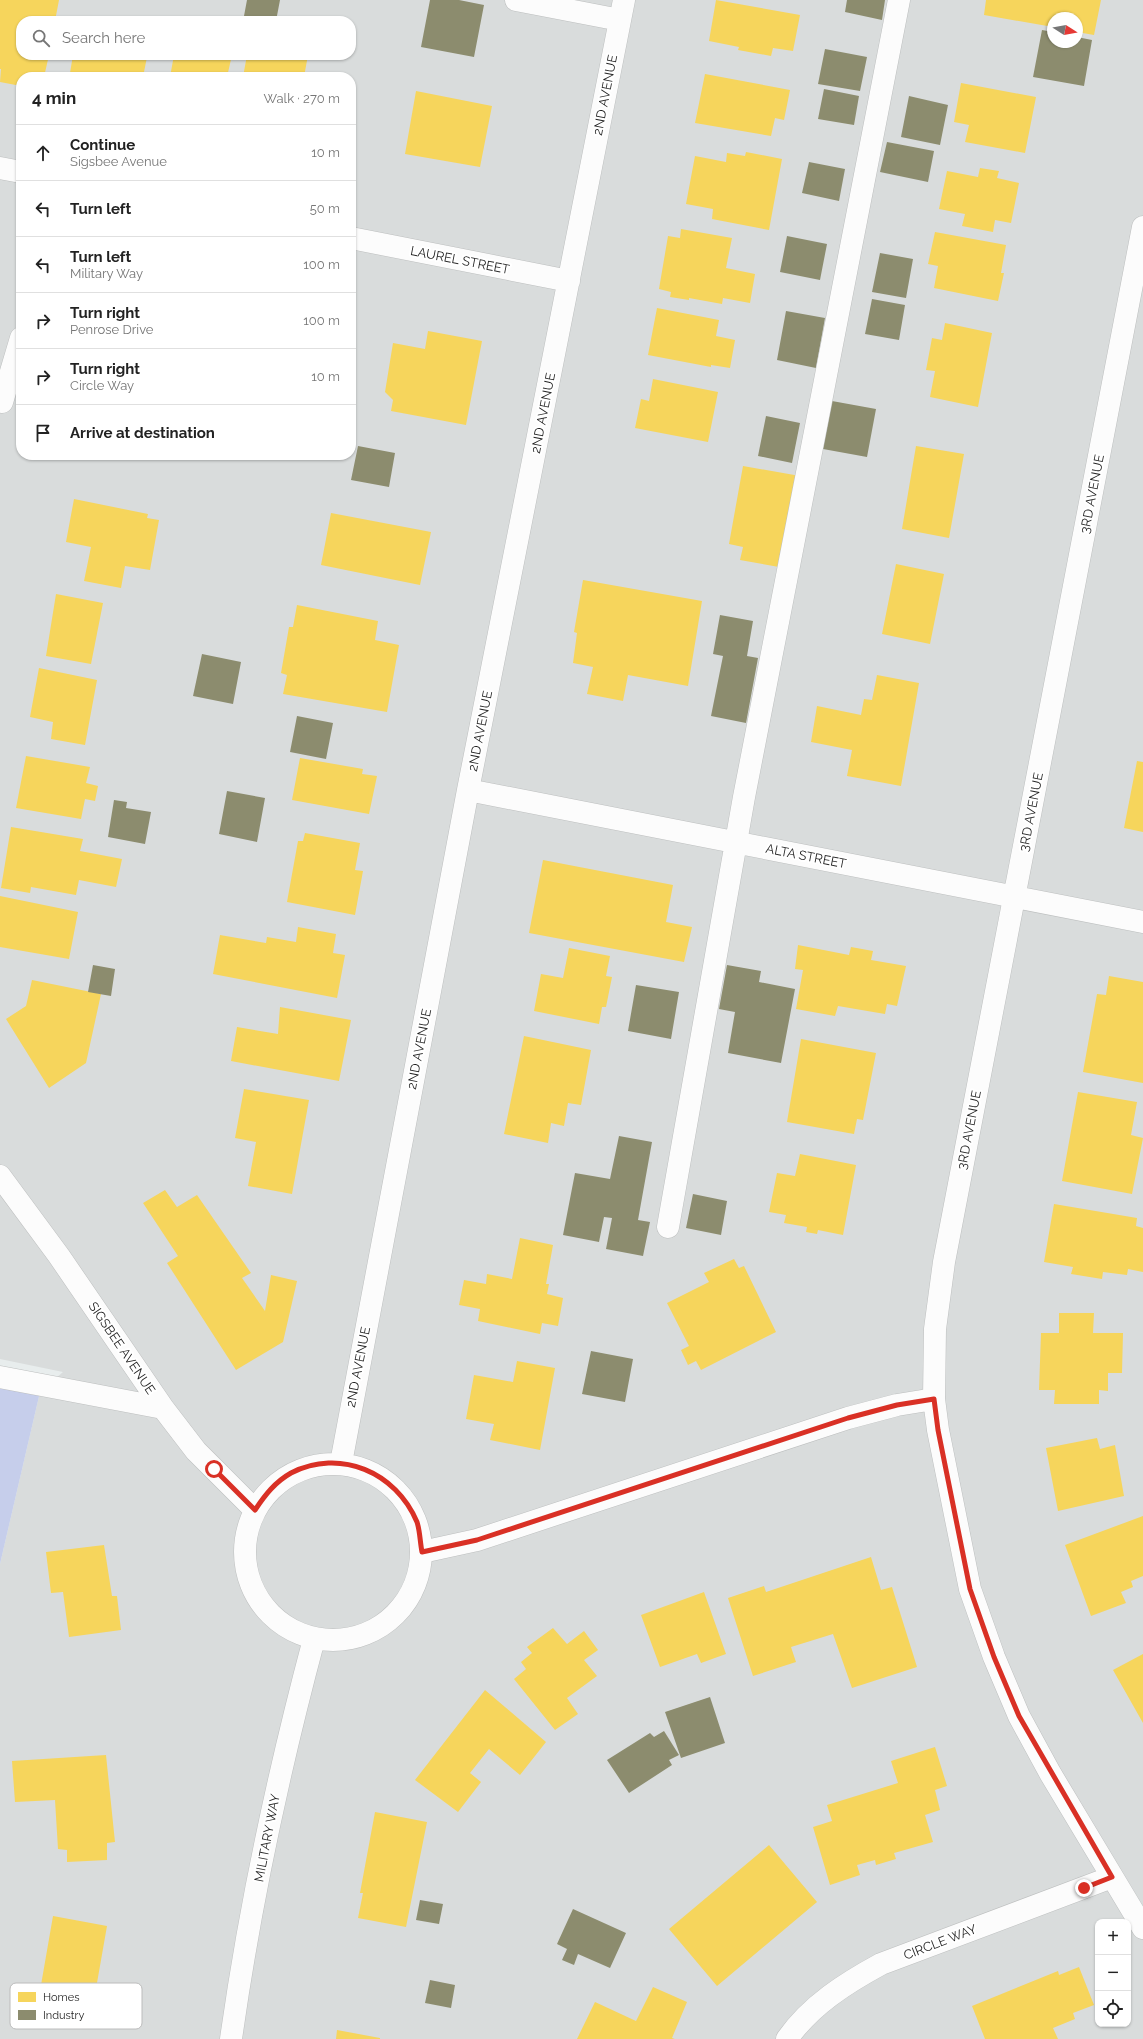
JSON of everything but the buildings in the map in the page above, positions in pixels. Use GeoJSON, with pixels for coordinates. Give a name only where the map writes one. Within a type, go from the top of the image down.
{"type":"FeatureCollection","features":[{"type":"Feature","properties":{"kind":"street"},"geometry":{"type":"LineString","coordinates":[[516,0],[622,10]]}},
{"type":"Feature","properties":{"kind":"street"},"geometry":{"type":"LineString","coordinates":[[668,1227],[736,842],[899,0]]}},
{"type":"Feature","properties":{"kind":"street","name":"2ND AVENUE"},"geometry":{"type":"LineString","coordinates":[[341,1463],[468,790],[622,10]]}},
{"type":"Feature","properties":{"kind":"street"},"geometry":{"type":"LineString","coordinates":[[0,168],[16,171]]}},
{"type":"Feature","properties":{"kind":"street","name":"3RD AVENUE"},"geometry":{"type":"LineString","coordinates":[[1143,227],[944,1262],[935,1329],[934,1399],[941,1444],[970,1589],[994,1657],[1019,1716],[1143,1928]]}},
{"type":"Feature","properties":{"kind":"street","name":"LAUREL STREET"},"geometry":{"type":"LineString","coordinates":[[356,239],[569,281]]}},
{"type":"Feature","properties":{"kind":"street"},"geometry":{"type":"LineString","coordinates":[[1,403],[16,354]]}},
{"type":"Feature","properties":{"kind":"street","name":"ALTA STREET"},"geometry":{"type":"LineString","coordinates":[[468,790],[1143,922]]}},
{"type":"Feature","properties":{"kind":"street","name":"SIGSBEE AVENUE"},"geometry":{"type":"LineString","coordinates":[[0,1176],[60,1256],[163,1408],[196,1451],[255,1510]]}},
{"type":"Feature","properties":{"kind":"street"},"geometry":{"type":"LineString","coordinates":[[0,1377],[163,1408]]}},
{"type":"Feature","properties":{"kind":"street"},"geometry":{"type":"LineString","coordinates":[[422,1552],[477,1540],[848,1418],[897,1405],[934,1399]]}},
{"type":"Feature","properties":{"kind":"street"},"geometry":{"type":"LineString","coordinates":[[341,1463],[362,1468],[381,1477],[403,1497],[417,1523],[422,1552],[416,1583],[400,1610],[375,1630],[353,1638],[346,1640],[314,1639],[288,1629],[267,1612],[252,1589],[245,1563],[245,1536],[255,1510],[270,1489],[291,1473],[315,1464],[341,1463]]}},
{"type":"Feature","properties":{"kind":"street","name":"MILITARY WAY"},"geometry":{"type":"LineString","coordinates":[[231,2039],[239,1983],[279,1777],[314,1639]]}},
{"type":"Feature","properties":{"kind":"street","name":"CIRCLE WAY"},"geometry":{"type":"LineString","coordinates":[[787,2039],[820,2003],[850,1980],[882,1964],[1112,1877]]}},
{"type":"Feature","properties":{"kind":"shaded area"},"geometry":{"type":"Polygon","coordinates":[[[0,0],[1143,0],[1143,2039],[0,2039],[0,1564],[40,1392],[63,1372],[0,1359],[0,0]]]}},
{"type":"Feature","properties":{"kind":"shaded area"},"geometry":{"type":"Polygon","coordinates":[[[0,1385],[40,1392],[0,1564],[0,1385]]]}},
{"type":"Feature","properties":{"kind":"route"},"geometry":{"type":"LineString","coordinates":[[214,1469],[255,1510],[270,1489],[291,1473],[315,1464],[341,1463],[362,1468],[381,1477],[403,1497],[417,1523],[422,1552],[477,1540],[773,1444],[848,1418],[897,1405],[934,1399],[938,1430],[970,1589],[994,1657],[1019,1716],[1050,1773],[1112,1877],[1084,1888]]}}]}
